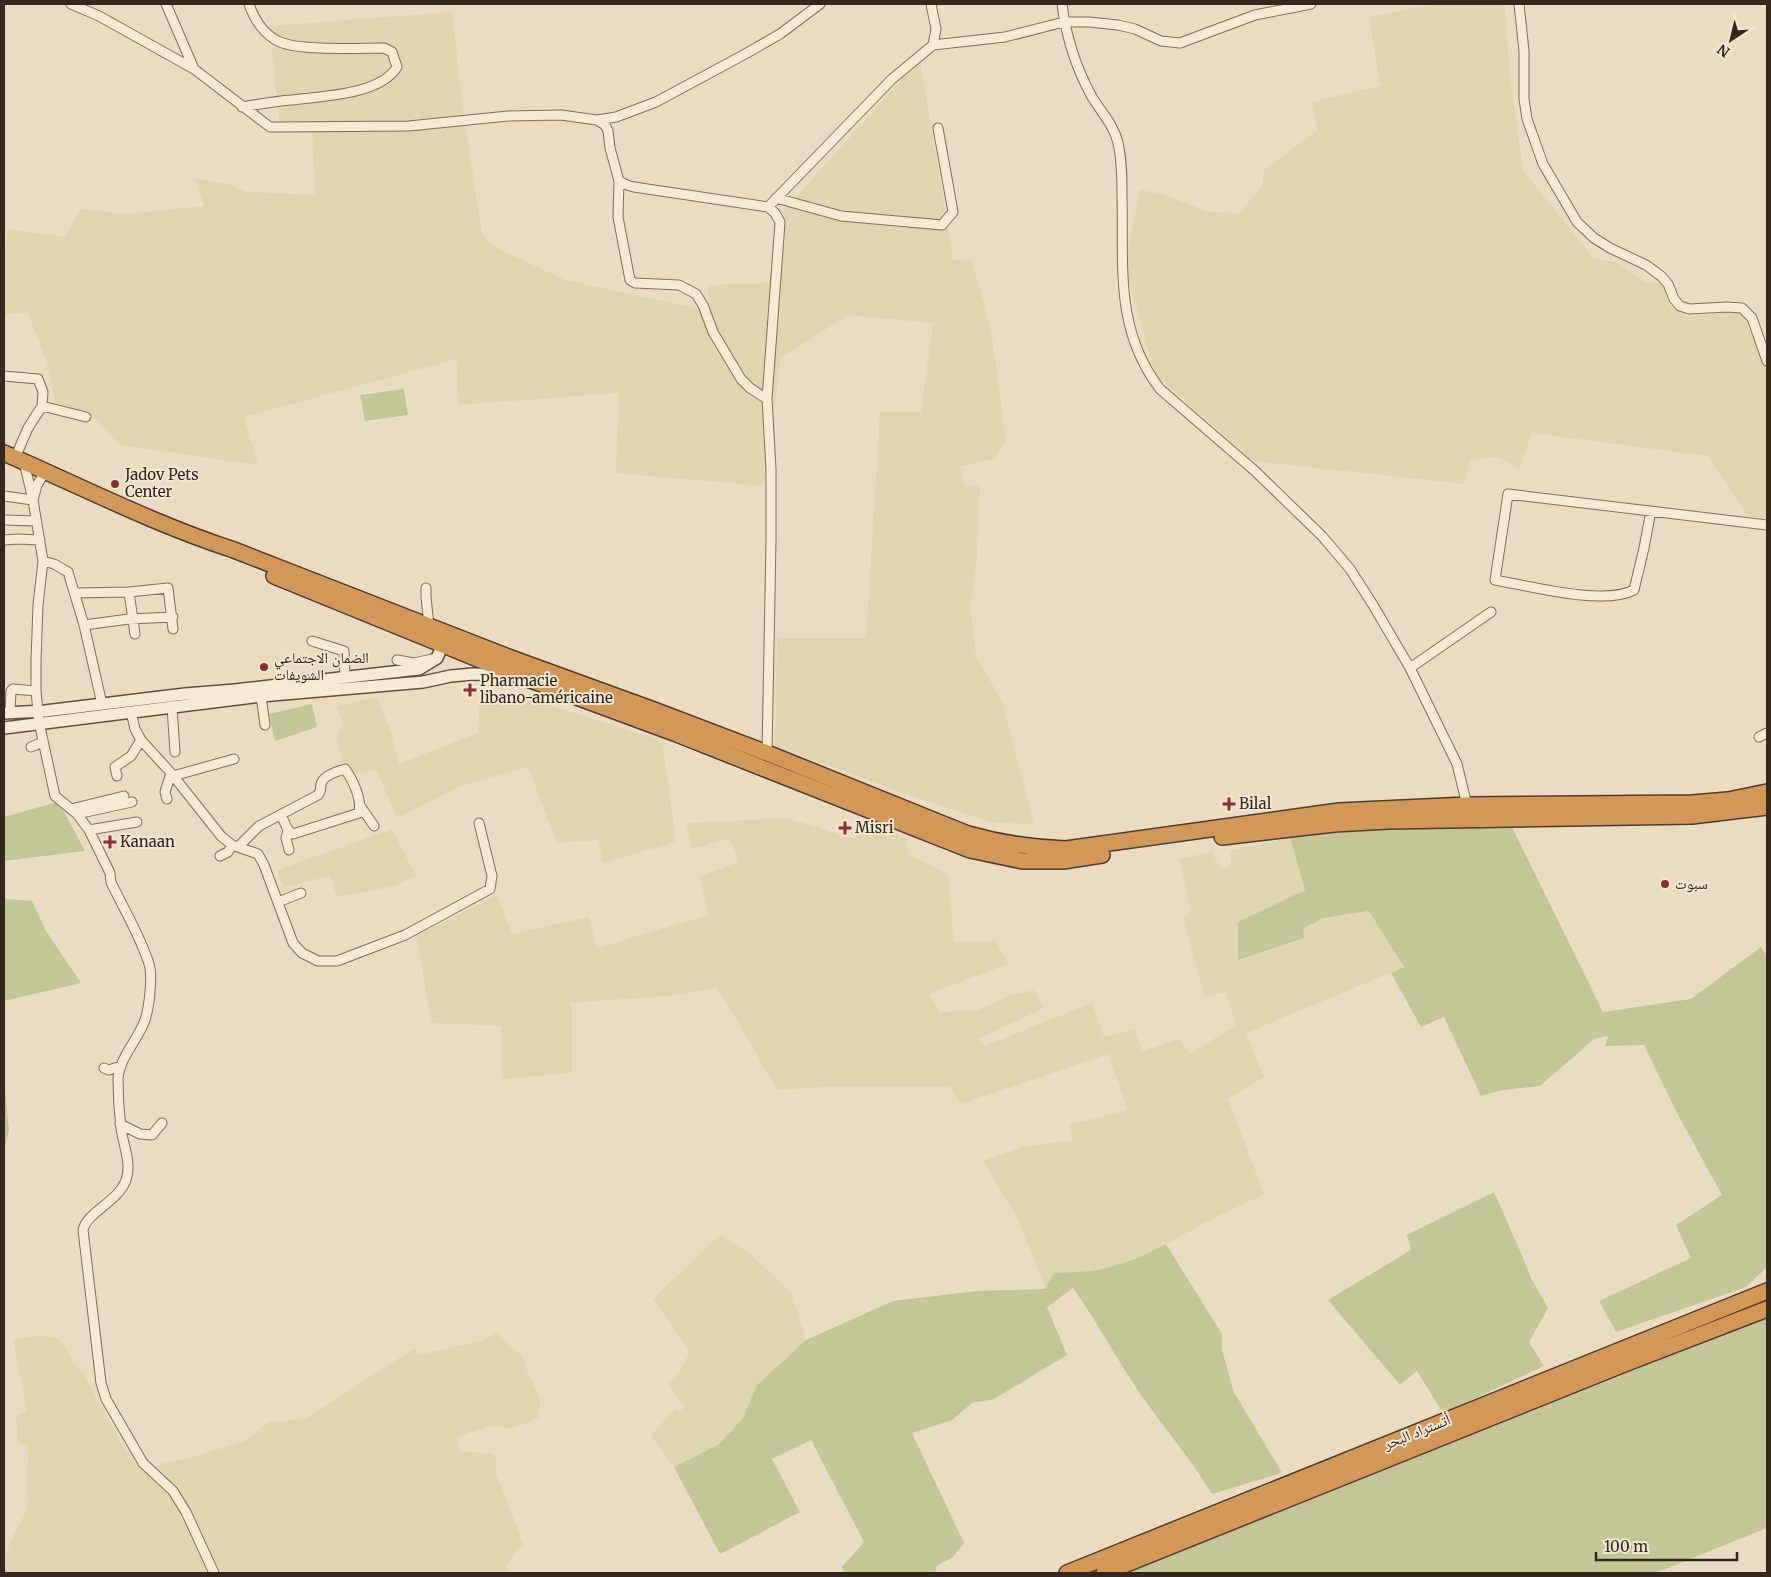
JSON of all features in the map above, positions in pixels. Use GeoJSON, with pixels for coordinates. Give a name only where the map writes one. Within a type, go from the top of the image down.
{"type":"FeatureCollection","features":[{"type":"Feature","properties":{"kind":"highway"},"geometry":{"type":"LineString","coordinates":[[14,457],[197,538],[260,560],[766,753],[968,834],[999,842],[1049,849],[1081,848],[1339,811],[1467,805],[1692,803],[1728,800],[1767,792]]}},
{"type":"Feature","properties":{"kind":"highway"},"geometry":{"type":"LineString","coordinates":[[197,538],[235,560],[440,652],[517,675],[674,733],[970,850],[1023,861],[1062,861],[1216,838],[1334,824],[1431,820],[1692,816],[1767,808]]}},
{"type":"Feature","properties":{"kind":"highway","name":"أتستراد البحر"},"geometry":{"type":"LineString","coordinates":[[1067,1573],[1767,1291]]}},
{"type":"Feature","properties":{"kind":"highway","name":"أتستراد البحر"},"geometry":{"type":"LineString","coordinates":[[1104,1573],[1767,1309]]}},
{"type":"Feature","properties":{"kind":"street"},"geometry":{"type":"LineString","coordinates":[[71,4],[93,12],[194,69],[270,126],[279,127],[409,126],[508,116],[561,115],[597,120],[616,116],[656,102],[747,53],[780,34],[820,4]]}},
{"type":"Feature","properties":{"kind":"street"},"geometry":{"type":"LineString","coordinates":[[166,4],[194,69]]}},
{"type":"Feature","properties":{"kind":"street"},"geometry":{"type":"LineString","coordinates":[[242,106],[328,96],[360,90],[392,75],[397,67],[392,52],[384,48],[326,48],[298,46],[280,42],[260,26],[253,17],[249,4]]}},
{"type":"Feature","properties":{"kind":"street"},"geometry":{"type":"LineString","coordinates":[[931,4],[936,29],[933,45]]}},
{"type":"Feature","properties":{"kind":"street"},"geometry":{"type":"LineString","coordinates":[[1062,4],[1070,46],[1080,71],[1092,96],[1111,124],[1118,142],[1122,165],[1124,232],[1122,265],[1125,301],[1136,346],[1151,377],[1160,388],[1255,471],[1322,536],[1350,569],[1410,668],[1457,764],[1467,805]]}},
{"type":"Feature","properties":{"kind":"street"},"geometry":{"type":"LineString","coordinates":[[768,207],[892,79],[933,45],[1005,37],[1064,22],[1118,25],[1135,29],[1162,41],[1180,43],[1255,15],[1311,4]]}},
{"type":"Feature","properties":{"kind":"street"},"geometry":{"type":"LineString","coordinates":[[1519,4],[1524,51],[1524,99],[1527,119],[1543,164],[1577,222],[1594,238],[1610,248],[1646,265],[1661,276],[1668,284],[1674,299],[1680,306],[1689,309],[1727,306],[1742,308],[1752,318],[1767,361]]}},
{"type":"Feature","properties":{"kind":"street"},"geometry":{"type":"LineString","coordinates":[[610,136],[616,116]]}},
{"type":"Feature","properties":{"kind":"street"},"geometry":{"type":"LineString","coordinates":[[597,120],[605,125],[610,136],[619,181],[618,217],[630,280],[635,283],[679,285],[696,294],[703,305],[713,332],[737,373],[745,384],[767,399]]}},
{"type":"Feature","properties":{"kind":"street"},"geometry":{"type":"LineString","coordinates":[[776,198],[841,216],[920,224],[942,224],[953,212],[938,128]]}},
{"type":"Feature","properties":{"kind":"street"},"geometry":{"type":"LineString","coordinates":[[619,181],[634,187],[768,207],[775,212],[780,222],[767,399],[771,469],[771,541],[766,753]]}},
{"type":"Feature","properties":{"kind":"street"},"geometry":{"type":"LineString","coordinates":[[4,376],[38,379],[43,392],[42,406],[28,428],[14,457],[33,500],[43,561],[38,605],[36,691],[38,717],[55,796],[74,812],[89,830],[150,966],[150,994],[144,1020],[121,1066],[118,1077],[120,1124],[128,1164],[126,1182],[115,1197],[88,1220],[83,1230],[101,1383],[106,1399],[143,1463],[173,1491],[182,1505],[214,1573]]}},
{"type":"Feature","properties":{"kind":"street"},"geometry":{"type":"LineString","coordinates":[[42,406],[86,417]]}},
{"type":"Feature","properties":{"kind":"street"},"geometry":{"type":"LineString","coordinates":[[33,500],[37,485],[45,472]]}},
{"type":"Feature","properties":{"kind":"street"},"geometry":{"type":"LineString","coordinates":[[1651,511],[1634,590],[1626,594],[1616,596],[1578,595],[1495,580],[1508,494],[1651,511],[1767,525]]}},
{"type":"Feature","properties":{"kind":"street"},"geometry":{"type":"LineString","coordinates":[[4,496],[33,500]]}},
{"type":"Feature","properties":{"kind":"street"},"geometry":{"type":"LineString","coordinates":[[4,520],[36,521]]}},
{"type":"Feature","properties":{"kind":"street"},"geometry":{"type":"LineString","coordinates":[[4,540],[40,540]]}},
{"type":"Feature","properties":{"kind":"street"},"geometry":{"type":"LineString","coordinates":[[43,561],[54,564],[68,572],[84,625],[102,704]]}},
{"type":"Feature","properties":{"kind":"street"},"geometry":{"type":"LineString","coordinates":[[75,593],[129,592],[168,588],[173,629]]}},
{"type":"Feature","properties":{"kind":"street"},"geometry":{"type":"LineString","coordinates":[[426,588],[429,626]]}},
{"type":"Feature","properties":{"kind":"street"},"geometry":{"type":"LineString","coordinates":[[129,592],[135,634]]}},
{"type":"Feature","properties":{"kind":"street"},"geometry":{"type":"LineString","coordinates":[[1410,668],[1491,612]]}},
{"type":"Feature","properties":{"kind":"street"},"geometry":{"type":"LineString","coordinates":[[84,625],[133,619],[173,617]]}},
{"type":"Feature","properties":{"kind":"street"},"geometry":{"type":"LineString","coordinates":[[312,641],[344,651],[345,678]]}},
{"type":"Feature","properties":{"kind":"street"},"geometry":{"type":"LineString","coordinates":[[398,660],[414,663],[440,652]]}},
{"type":"Feature","properties":{"kind":"street"},"geometry":{"type":"LineString","coordinates":[[4,728],[38,717],[102,704],[419,669],[440,652]]}},
{"type":"Feature","properties":{"kind":"street"},"geometry":{"type":"LineString","coordinates":[[36,691],[13,689],[7,712],[38,717],[131,712],[262,696],[423,682],[451,676],[474,674],[517,675]]}},
{"type":"Feature","properties":{"kind":"street"},"geometry":{"type":"LineString","coordinates":[[262,696],[265,725]]}},
{"type":"Feature","properties":{"kind":"street"},"geometry":{"type":"LineString","coordinates":[[172,707],[175,752]]}},
{"type":"Feature","properties":{"kind":"street"},"geometry":{"type":"LineString","coordinates":[[131,712],[135,729],[141,740],[222,836],[235,846],[258,854],[264,865],[293,944],[302,953],[318,961],[337,961],[405,935],[490,889],[492,876],[479,823]]}},
{"type":"Feature","properties":{"kind":"street"},"geometry":{"type":"LineString","coordinates":[[117,776],[115,766],[131,756],[141,740]]}},
{"type":"Feature","properties":{"kind":"street"},"geometry":{"type":"LineString","coordinates":[[31,747],[43,742]]}},
{"type":"Feature","properties":{"kind":"street"},"geometry":{"type":"LineString","coordinates":[[172,775],[234,759]]}},
{"type":"Feature","properties":{"kind":"street"},"geometry":{"type":"LineString","coordinates":[[220,856],[228,852],[259,826],[318,795],[324,779],[345,769],[350,777],[361,807],[374,826]]}},
{"type":"Feature","properties":{"kind":"street"},"geometry":{"type":"LineString","coordinates":[[167,800],[165,792],[172,775]]}},
{"type":"Feature","properties":{"kind":"street"},"geometry":{"type":"LineString","coordinates":[[74,812],[128,799]]}},
{"type":"Feature","properties":{"kind":"street"},"geometry":{"type":"LineString","coordinates":[[281,815],[288,830],[293,834],[359,813],[361,807]]}},
{"type":"Feature","properties":{"kind":"street"},"geometry":{"type":"LineString","coordinates":[[89,830],[137,822]]}},
{"type":"Feature","properties":{"kind":"street"},"geometry":{"type":"LineString","coordinates":[[288,830],[286,838],[289,850]]}},
{"type":"Feature","properties":{"kind":"street"},"geometry":{"type":"LineString","coordinates":[[278,902],[301,892]]}},
{"type":"Feature","properties":{"kind":"street"},"geometry":{"type":"LineString","coordinates":[[104,1068],[109,1070],[121,1066]]}},
{"type":"Feature","properties":{"kind":"street"},"geometry":{"type":"LineString","coordinates":[[120,1124],[140,1134],[152,1135],[162,1123]]}},
{"type":"Feature","properties":{"kind":"shaded area"},"geometry":{"type":"Polygon","coordinates":[[[1433,4],[1505,4],[1509,68],[1523,170],[1594,259],[1616,262],[1644,282],[1663,285],[1668,303],[1686,317],[1741,310],[1767,371],[1767,518],[1748,516],[1708,456],[1532,433],[1519,469],[1499,457],[1470,460],[1464,484],[1253,461],[1154,373],[1125,265],[1140,190],[1163,194],[1208,212],[1239,213],[1261,188],[1265,169],[1318,130],[1311,102],[1380,86],[1369,17],[1433,4]]]}},
{"type":"Feature","properties":{"kind":"shaded area"},"geometry":{"type":"Polygon","coordinates":[[[452,12],[465,123],[482,234],[491,245],[565,280],[709,311],[708,285],[769,283],[783,212],[920,59],[953,260],[972,261],[991,329],[1006,439],[994,459],[960,466],[965,487],[980,485],[977,556],[971,608],[976,657],[1002,701],[1034,824],[990,822],[775,746],[777,638],[866,638],[880,412],[921,412],[933,323],[848,315],[781,358],[764,486],[616,473],[619,393],[458,405],[457,359],[244,417],[258,465],[120,445],[92,416],[57,407],[48,365],[28,313],[4,314],[4,250],[9,229],[65,237],[81,209],[127,214],[204,206],[195,178],[228,184],[246,192],[315,195],[312,126],[279,122],[270,26],[452,12]]]}},
{"type":"Feature","properties":{"kind":"shaded area"},"geometry":{"type":"Polygon","coordinates":[[[377,697],[393,738],[399,764],[478,733],[479,700],[533,700],[657,739],[663,746],[676,842],[603,863],[598,840],[557,843],[528,767],[461,786],[397,818],[376,769],[354,775],[343,762],[336,737],[343,724],[337,706],[377,697]]]}},
{"type":"Feature","properties":{"kind":"shaded area"},"geometry":{"type":"Polygon","coordinates":[[[787,818],[855,839],[867,819],[905,838],[909,855],[948,874],[954,942],[995,939],[1008,964],[929,994],[939,1012],[978,1010],[1009,996],[1034,990],[1044,1008],[978,1039],[985,1046],[1092,1003],[1104,1037],[1134,1029],[1142,1051],[1179,1039],[1190,1054],[1236,1025],[1226,992],[1205,997],[1183,918],[1191,912],[1179,859],[1212,852],[1221,870],[1231,866],[1230,851],[1290,838],[1305,890],[1238,922],[1304,938],[1303,929],[1323,918],[1369,911],[1404,967],[1246,1033],[1264,1077],[1228,1099],[1264,1194],[1208,1221],[1154,1251],[1123,1263],[1097,1270],[1054,1273],[1046,1289],[1018,1219],[983,1161],[1023,1147],[1073,1140],[1069,1125],[1128,1110],[1108,1054],[961,1104],[949,1087],[823,1087],[777,1090],[716,987],[679,995],[570,1003],[572,1012],[572,1073],[502,1079],[501,1026],[432,1023],[416,936],[497,895],[512,934],[589,917],[597,948],[708,915],[700,876],[739,862],[730,838],[692,849],[685,823],[787,818]]]}},
{"type":"Feature","properties":{"kind":"shaded area"},"geometry":{"type":"Polygon","coordinates":[[[392,829],[416,876],[394,886],[337,897],[330,876],[284,887],[278,870],[392,829]]]}},
{"type":"Feature","properties":{"kind":"shaded area"},"geometry":{"type":"Polygon","coordinates":[[[720,1235],[750,1254],[791,1292],[806,1340],[757,1385],[743,1418],[718,1444],[674,1467],[651,1435],[675,1409],[679,1412],[685,1406],[668,1385],[680,1371],[690,1352],[653,1299],[720,1235]]]}},
{"type":"Feature","properties":{"kind":"shaded area"},"geometry":{"type":"Polygon","coordinates":[[[495,1332],[523,1357],[540,1399],[539,1418],[511,1429],[491,1426],[457,1437],[460,1452],[493,1453],[497,1462],[495,1471],[524,1546],[517,1550],[506,1566],[509,1573],[4,1573],[4,1558],[28,1505],[26,1482],[27,1445],[18,1443],[16,1416],[27,1411],[13,1340],[43,1335],[59,1339],[67,1349],[72,1361],[83,1373],[123,1446],[134,1461],[151,1466],[190,1458],[247,1440],[268,1422],[305,1419],[415,1348],[418,1355],[477,1342],[488,1338],[495,1332]]]}},
{"type":"Feature","properties":{"kind":"green space"},"geometry":{"type":"Polygon","coordinates":[[[404,389],[408,415],[365,421],[360,395],[404,389]]]}},
{"type":"Feature","properties":{"kind":"green space"},"geometry":{"type":"Polygon","coordinates":[[[312,704],[317,727],[275,741],[269,714],[312,704]]]}},
{"type":"Feature","properties":{"kind":"green space"},"geometry":{"type":"Polygon","coordinates":[[[54,803],[60,804],[85,851],[4,861],[4,817],[54,803]]]}},
{"type":"Feature","properties":{"kind":"green space"},"geometry":{"type":"Polygon","coordinates":[[[1287,812],[1507,817],[1603,1012],[1691,999],[1761,947],[1767,956],[1767,1267],[1746,1287],[1616,1332],[1599,1301],[1691,1258],[1676,1225],[1722,1195],[1677,1113],[1644,1045],[1605,1046],[1608,1036],[1594,1039],[1540,1086],[1502,1090],[1481,1096],[1444,1017],[1421,1027],[1391,973],[1404,967],[1369,911],[1323,918],[1303,929],[1304,938],[1238,960],[1238,922],[1305,890],[1290,838],[1287,812]]]}},
{"type":"Feature","properties":{"kind":"green space"},"geometry":{"type":"Polygon","coordinates":[[[4,899],[32,901],[46,931],[81,983],[4,1001],[4,899]]]}},
{"type":"Feature","properties":{"kind":"green space"},"geometry":{"type":"Polygon","coordinates":[[[4,1077],[9,1130],[4,1151],[4,1077]]]}},
{"type":"Feature","properties":{"kind":"green space"},"geometry":{"type":"Polygon","coordinates":[[[1494,1192],[1531,1278],[1548,1308],[1529,1342],[1544,1366],[1443,1413],[1417,1371],[1400,1385],[1328,1300],[1411,1250],[1407,1235],[1494,1192]]]}},
{"type":"Feature","properties":{"kind":"green space"},"geometry":{"type":"Polygon","coordinates":[[[1166,1244],[1222,1334],[1222,1350],[1234,1392],[1282,1473],[1212,1494],[1137,1389],[1073,1288],[1047,1307],[1067,1355],[994,1399],[972,1403],[952,1420],[912,1433],[964,1543],[953,1557],[935,1567],[937,1573],[844,1573],[842,1567],[864,1542],[811,1440],[772,1459],[800,1512],[720,1554],[674,1467],[719,1444],[743,1418],[757,1385],[806,1340],[893,1301],[977,1291],[1045,1289],[1054,1273],[1092,1271],[1106,1268],[1124,1263],[1166,1244]]]}},
{"type":"Feature","properties":{"kind":"green space"},"geometry":{"type":"Polygon","coordinates":[[[1767,1306],[1767,1528],[1655,1573],[1104,1573],[1767,1306]]]}},
{"type":"Feature","properties":{"kind":"place","name":"Jadov Pets Center"},"geometry":{"type":"Point","coordinates":[115,484]}},
{"type":"Feature","properties":{"kind":"place","name":"الضمان الاجتماعي الشويفات"},"geometry":{"type":"Point","coordinates":[264,667]}},
{"type":"Feature","properties":{"kind":"place","name":"Pharmacie libano-américaine"},"geometry":{"type":"Point","coordinates":[470,690]}},
{"type":"Feature","properties":{"kind":"place","name":"Bilal"},"geometry":{"type":"Point","coordinates":[1229,804]}},
{"type":"Feature","properties":{"kind":"place","name":"Misri"},"geometry":{"type":"Point","coordinates":[845,828]}},
{"type":"Feature","properties":{"kind":"place","name":"Kanaan"},"geometry":{"type":"Point","coordinates":[110,842]}},
{"type":"Feature","properties":{"kind":"place","name":"سبوت"},"geometry":{"type":"Point","coordinates":[1665,884]}}]}
